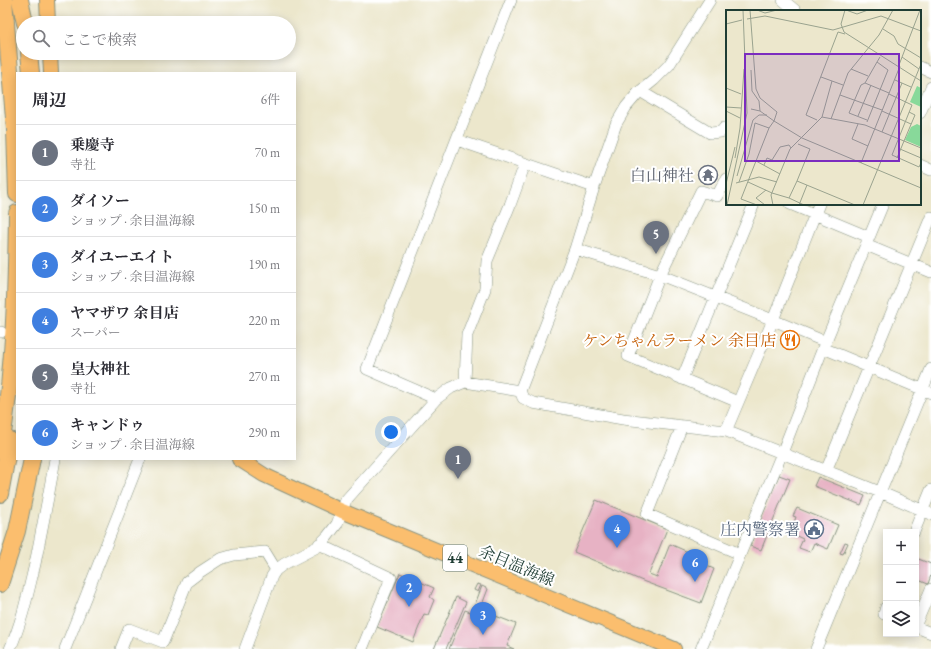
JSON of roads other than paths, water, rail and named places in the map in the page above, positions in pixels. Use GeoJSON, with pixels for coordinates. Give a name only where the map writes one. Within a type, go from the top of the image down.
{"type":"FeatureCollection","features":[{"type":"Feature","properties":{"kind":"highway"},"geometry":{"type":"LineString","coordinates":[[4,0],[15,130],[16,162]]}},
{"type":"Feature","properties":{"kind":"highway"},"geometry":{"type":"LineString","coordinates":[[15,0],[16,18]]}},
{"type":"Feature","properties":{"kind":"highway"},"geometry":{"type":"LineString","coordinates":[[20,0],[23,16]]}},
{"type":"Feature","properties":{"kind":"highway"},"geometry":{"type":"LineString","coordinates":[[18,60],[19,72]]}},
{"type":"Feature","properties":{"kind":"highway"},"geometry":{"type":"LineString","coordinates":[[29,60],[31,72]]}},
{"type":"Feature","properties":{"kind":"highway"},"geometry":{"type":"LineString","coordinates":[[0,451],[5,424],[12,356],[16,278]]}},
{"type":"Feature","properties":{"kind":"highway"},"geometry":{"type":"LineString","coordinates":[[0,494],[13,426],[16,397]]}},
{"type":"Feature","properties":{"kind":"highway"},"geometry":{"type":"LineString","coordinates":[[0,584],[17,531],[32,460]]}},
{"type":"Feature","properties":{"kind":"main road"},"geometry":{"type":"LineString","coordinates":[[46,0],[47,16]]}},
{"type":"Feature","properties":{"kind":"main road"},"geometry":{"type":"LineString","coordinates":[[50,60],[51,72]]}},
{"type":"Feature","properties":{"kind":"main road","name":"余目温海線"},"geometry":{"type":"LineString","coordinates":[[241,460],[264,475],[342,511],[674,649]]}},
{"type":"Feature","properties":{"kind":"street"},"geometry":{"type":"LineString","coordinates":[[436,399],[367,369],[511,0]]}},
{"type":"Feature","properties":{"kind":"street"},"geometry":{"type":"LineString","coordinates":[[710,0],[669,65],[640,91],[626,107],[616,124],[594,187],[575,249],[520,391],[523,398],[533,403],[623,419],[726,431],[927,512]]}},
{"type":"Feature","properties":{"kind":"street"},"geometry":{"type":"LineString","coordinates":[[783,0],[795,10]]}},
{"type":"Feature","properties":{"kind":"street"},"geometry":{"type":"LineString","coordinates":[[921,112],[931,87]]}},
{"type":"Feature","properties":{"kind":"street"},"geometry":{"type":"LineString","coordinates":[[640,91],[710,133],[721,132],[724,128],[726,129]]}},
{"type":"Feature","properties":{"kind":"street"},"geometry":{"type":"LineString","coordinates":[[457,140],[594,187]]}},
{"type":"Feature","properties":{"kind":"street"},"geometry":{"type":"LineString","coordinates":[[465,382],[466,335],[485,289],[488,261],[525,164]]}},
{"type":"Feature","properties":{"kind":"street"},"geometry":{"type":"LineString","coordinates":[[921,165],[931,170]]}},
{"type":"Feature","properties":{"kind":"street"},"geometry":{"type":"LineString","coordinates":[[726,180],[717,196],[701,191],[660,275],[628,356],[738,402]]}},
{"type":"Feature","properties":{"kind":"street"},"geometry":{"type":"LineString","coordinates":[[682,379],[754,205]]}},
{"type":"Feature","properties":{"kind":"street"},"geometry":{"type":"LineString","coordinates":[[795,205],[817,209],[867,241],[931,272]]}},
{"type":"Feature","properties":{"kind":"street"},"geometry":{"type":"LineString","coordinates":[[701,649],[782,453],[824,345],[883,205]]}},
{"type":"Feature","properties":{"kind":"street"},"geometry":{"type":"LineString","coordinates":[[726,431],[773,320],[817,209]]}},
{"type":"Feature","properties":{"kind":"street"},"geometry":{"type":"LineString","coordinates":[[826,471],[931,217]]}},
{"type":"Feature","properties":{"kind":"street"},"geometry":{"type":"LineString","coordinates":[[575,249],[660,275],[716,297],[773,320],[868,367],[927,391]]}},
{"type":"Feature","properties":{"kind":"street"},"geometry":{"type":"LineString","coordinates":[[816,649],[880,492],[927,391],[931,369]]}},
{"type":"Feature","properties":{"kind":"street"},"geometry":{"type":"LineString","coordinates":[[245,649],[272,576],[276,570],[284,564],[317,547],[327,537],[337,524],[346,500],[436,399],[451,388],[465,382],[520,391]]}},
{"type":"Feature","properties":{"kind":"street"},"geometry":{"type":"LineString","coordinates":[[682,426],[647,514],[740,554]]}},
{"type":"Feature","properties":{"kind":"street"},"geometry":{"type":"LineString","coordinates":[[10,649],[26,602],[48,502],[55,460]]}},
{"type":"Feature","properties":{"kind":"street"},"geometry":{"type":"LineString","coordinates":[[65,649],[140,460]]}},
{"type":"Feature","properties":{"kind":"street"},"geometry":{"type":"LineString","coordinates":[[916,529],[927,512],[931,490]]}},
{"type":"Feature","properties":{"kind":"street"},"geometry":{"type":"LineString","coordinates":[[320,544],[391,578],[362,649]]}},
{"type":"Feature","properties":{"kind":"street"},"geometry":{"type":"LineString","coordinates":[[121,649],[130,630],[164,642],[187,582],[220,559],[234,555],[265,552],[276,570]]}},
{"type":"Feature","properties":{"kind":"street"},"geometry":{"type":"LineString","coordinates":[[919,619],[931,589]]}},
{"type":"Feature","properties":{"kind":"street"},"geometry":{"type":"LineString","coordinates":[[919,627],[931,633]]}},
{"type":"Feature","properties":{"kind":"place","name":"白山神社"},"geometry":{"type":"Point","coordinates":[708,175]}},
{"type":"Feature","properties":{"kind":"place","name":"皇大神社"},"geometry":{"type":"Point","coordinates":[656,254]}},
{"type":"Feature","properties":{"kind":"place","name":"ケンちゃんラーメン 余目店"},"geometry":{"type":"Point","coordinates":[790,340]}},
{"type":"Feature","properties":{"kind":"place","name":"乗慶寺"},"geometry":{"type":"Point","coordinates":[458,479]}},
{"type":"Feature","properties":{"kind":"place","name":"庄内警察署"},"geometry":{"type":"Point","coordinates":[814,529]}},
{"type":"Feature","properties":{"kind":"place","name":"ヤマザワ 余目店"},"geometry":{"type":"Point","coordinates":[617,548]}},
{"type":"Feature","properties":{"kind":"place","name":"キャンドゥ"},"geometry":{"type":"Point","coordinates":[695,582]}},
{"type":"Feature","properties":{"kind":"place","name":"ダイソー"},"geometry":{"type":"Point","coordinates":[409,607]}},
{"type":"Feature","properties":{"kind":"place","name":"ダイユーエイト"},"geometry":{"type":"Point","coordinates":[483,635]}}]}
